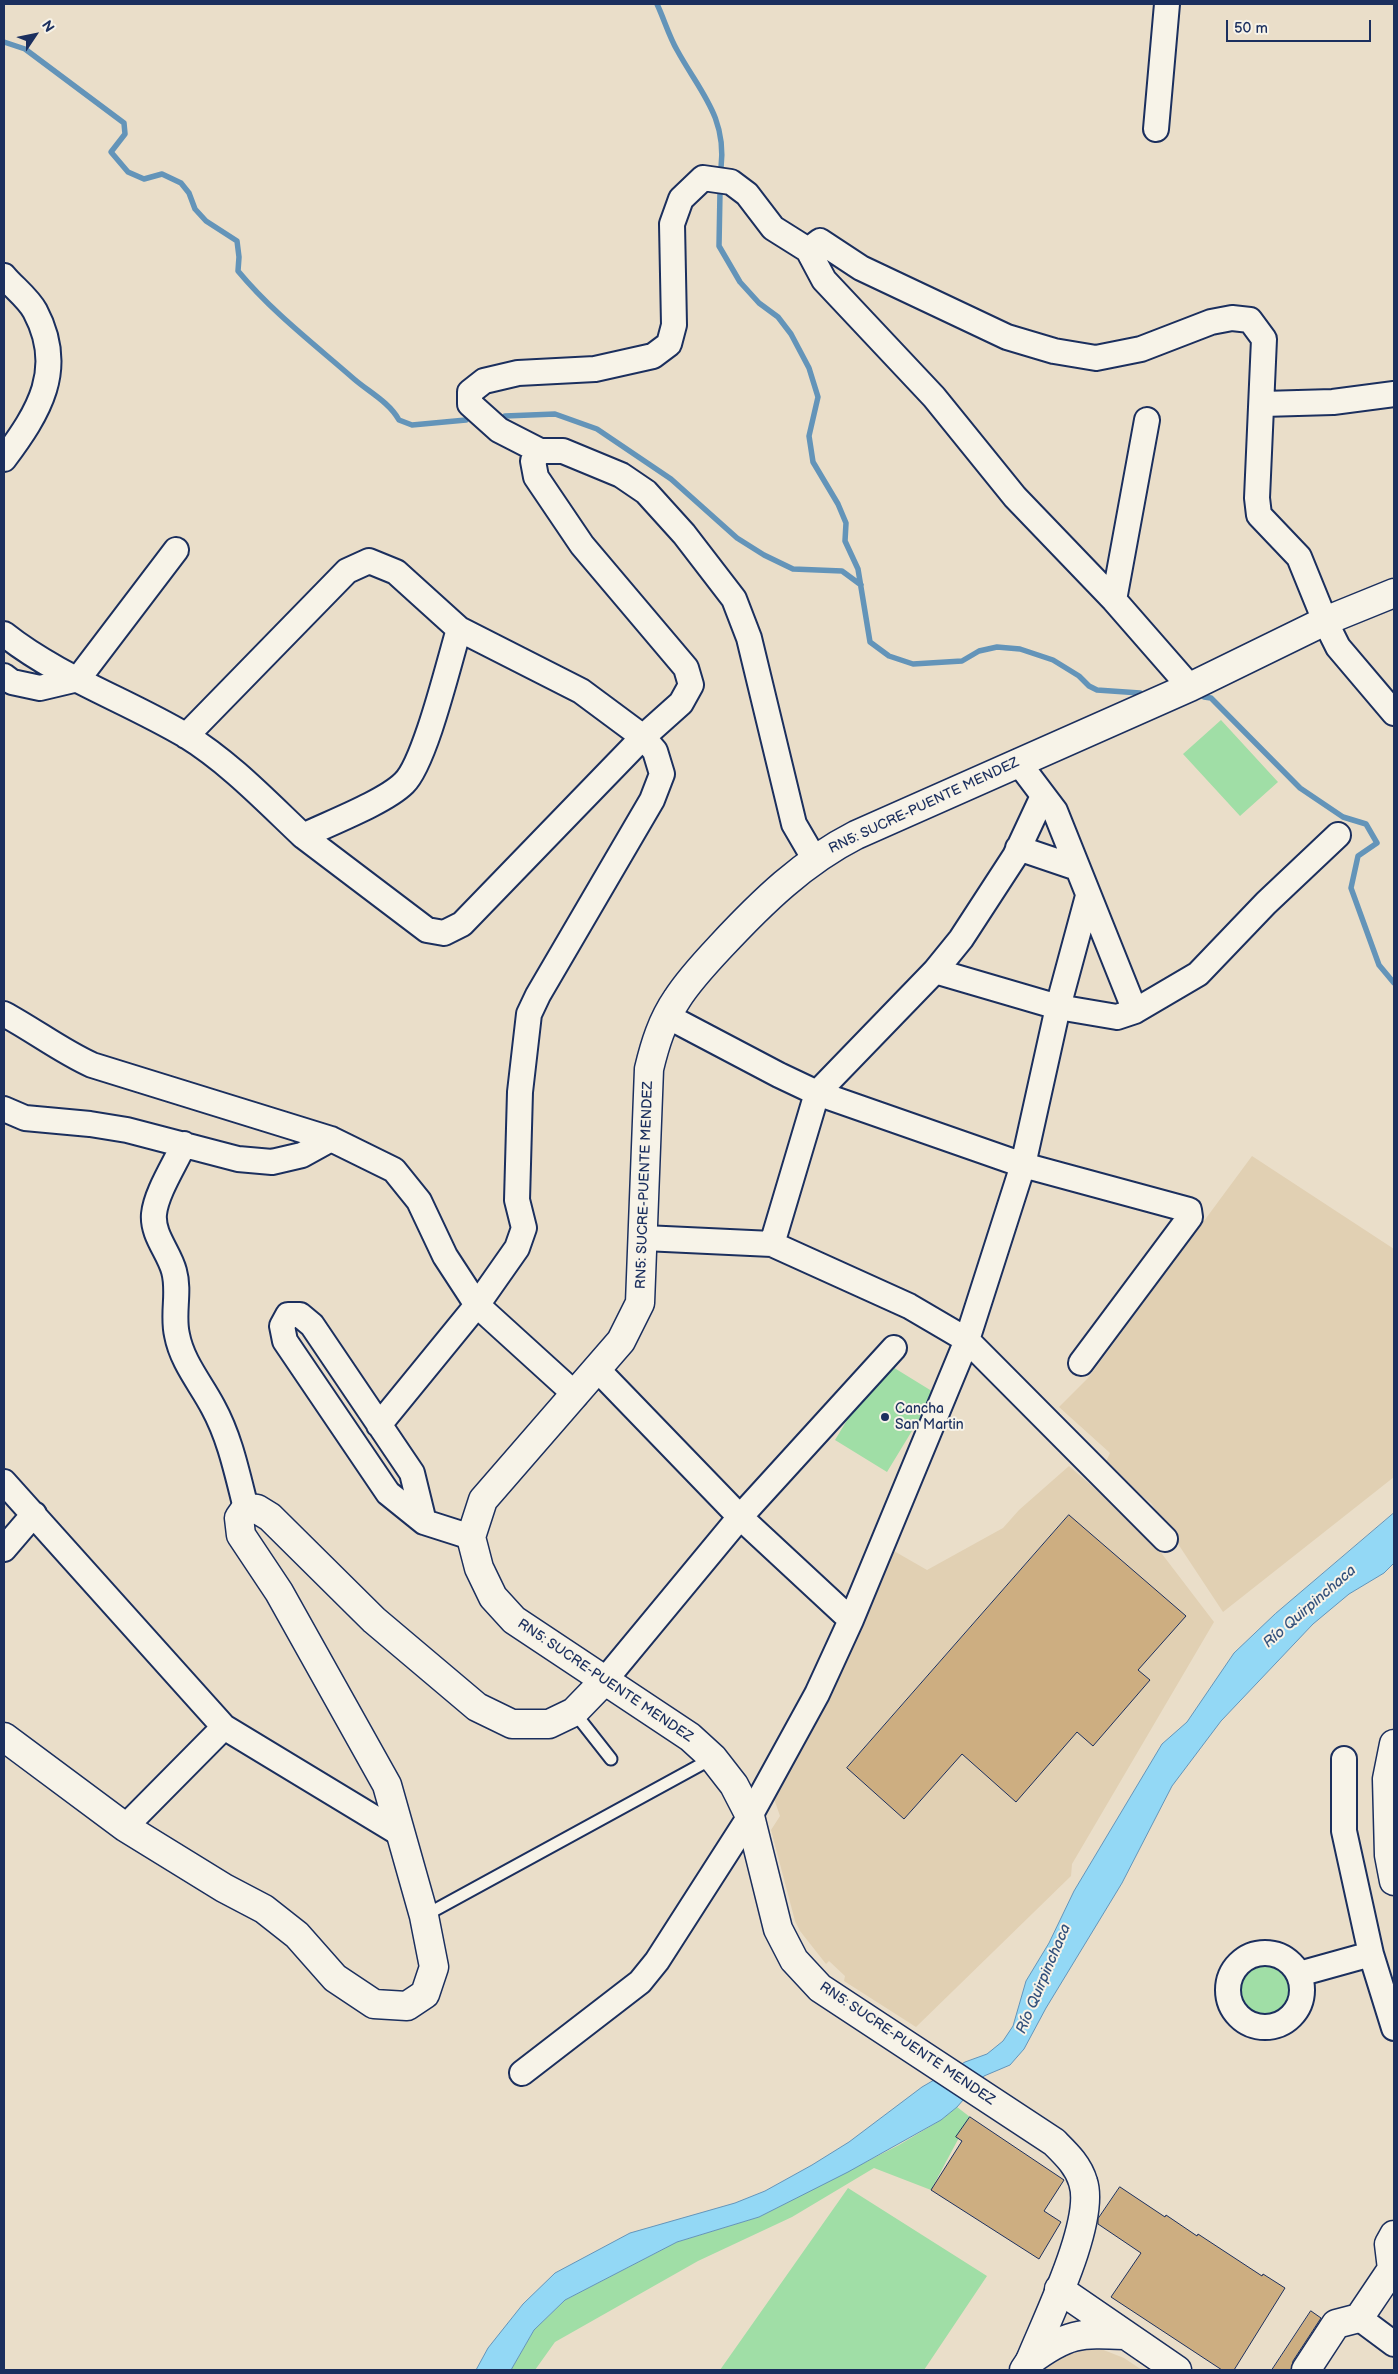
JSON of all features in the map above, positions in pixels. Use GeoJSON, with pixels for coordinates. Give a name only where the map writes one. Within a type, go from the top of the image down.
{"type":"FeatureCollection","features":[{"type":"Feature","properties":{"kind":"main road","name":"RN5: SUCRE-PUENTE MENDEZ"},"geometry":{"type":"LineString","coordinates":[[1027,2365],[1080,2234],[1084,2208],[1084,2183],[1073,2160],[1054,2142],[820,1988],[794,1960],[778,1929],[750,1816],[734,1786],[713,1758],[690,1737],[514,1620],[490,1590],[479,1568],[471,1537],[483,1500],[621,1341],[640,1303],[649,1069],[655,1041],[677,997],[758,906],[827,850],[1018,762],[1190,687],[1325,621],[1394,592]]}},
{"type":"Feature","properties":{"kind":"main road"},"geometry":{"type":"LineString","coordinates":[[4,1737],[124,1827],[224,1888],[264,1909],[297,1935],[335,1978],[374,2004],[407,2006],[425,1994],[434,1967],[424,1916],[387,1785],[279,1592],[241,1535],[240,1518],[246,1508],[257,1509],[270,1517],[374,1620],[477,1707],[512,1724],[549,1724],[574,1712],[605,1680]]}},
{"type":"Feature","properties":{"kind":"main road"},"geometry":{"type":"LineString","coordinates":[[1394,1744],[1387,1779],[1389,1855],[1394,1881]]}},
{"type":"Feature","properties":{"kind":"main road"},"geometry":{"type":"LineString","coordinates":[[1306,2370],[1336,2324],[1359,2318],[1392,2269],[1389,2244],[1394,2235]]}},
{"type":"Feature","properties":{"kind":"main road"},"geometry":{"type":"LineString","coordinates":[[1059,2289],[1177,2370]]}},
{"type":"Feature","properties":{"kind":"main road"},"geometry":{"type":"LineString","coordinates":[[1027,2365],[1053,2344],[1072,2336],[1090,2334],[1124,2335]]}},
{"type":"Feature","properties":{"kind":"street"},"geometry":{"type":"LineString","coordinates":[[1156,129],[1167,4]]}},
{"type":"Feature","properties":{"kind":"street"},"geometry":{"type":"LineString","coordinates":[[815,860],[794,824],[749,638],[734,599],[684,534],[646,492],[620,474],[563,451],[540,451],[499,430],[470,404],[470,392],[484,381],[518,373],[595,369],[653,356],[669,344],[674,325],[672,224],[681,199],[703,178],[731,182],[747,194],[773,228],[808,250],[824,280],[934,397],[1015,498],[1114,600],[1190,687]]}},
{"type":"Feature","properties":{"kind":"street"},"geometry":{"type":"LineString","coordinates":[[808,250],[820,241],[861,268],[1007,337],[1054,350],[1096,358],[1141,349],[1212,322],[1232,318],[1250,320],[1264,339],[1263,404],[1257,498],[1259,515],[1298,557],[1325,621],[1338,646],[1394,713]]}},
{"type":"Feature","properties":{"kind":"street"},"geometry":{"type":"LineString","coordinates":[[4,276],[35,310],[49,348],[46,392],[29,425],[4,459]]}},
{"type":"Feature","properties":{"kind":"street"},"geometry":{"type":"LineString","coordinates":[[1263,404],[1333,402],[1394,394]]}},
{"type":"Feature","properties":{"kind":"street"},"geometry":{"type":"LineString","coordinates":[[1114,600],[1146,420]]}},
{"type":"Feature","properties":{"kind":"street"},"geometry":{"type":"LineString","coordinates":[[4,634],[29,654],[186,736],[237,774],[303,836],[427,930],[444,933],[462,924],[643,737],[681,703],[692,685],[686,668],[582,546],[541,485],[536,477],[533,461],[540,451]]}},
{"type":"Feature","properties":{"kind":"street"},"geometry":{"type":"LineString","coordinates":[[4,676],[12,682],[40,688],[78,679],[176,550]]}},
{"type":"Feature","properties":{"kind":"street"},"geometry":{"type":"LineString","coordinates":[[186,736],[347,571],[369,561],[396,572],[459,629],[581,691],[643,737],[655,751],[662,774],[652,800],[538,995],[529,1014],[520,1092],[517,1200],[524,1228],[517,1248],[477,1305],[379,1425]]}},
{"type":"Feature","properties":{"kind":"street"},"geometry":{"type":"LineString","coordinates":[[303,836],[386,796],[405,783],[419,762],[459,629]]}},
{"type":"Feature","properties":{"kind":"street"},"geometry":{"type":"LineString","coordinates":[[1018,762],[1055,811],[1135,1011]]}},
{"type":"Feature","properties":{"kind":"street"},"geometry":{"type":"LineString","coordinates":[[772,1244],[817,1093],[935,971],[961,939],[1018,848],[1043,796]]}},
{"type":"Feature","properties":{"kind":"street"},"geometry":{"type":"LineString","coordinates":[[935,971],[1058,1007],[1117,1017],[1135,1011],[1198,974],[1266,903],[1338,835]]}},
{"type":"Feature","properties":{"kind":"street"},"geometry":{"type":"LineString","coordinates":[[1018,848],[1077,868]]}},
{"type":"Feature","properties":{"kind":"street"},"geometry":{"type":"LineString","coordinates":[[522,2073],[640,1982],[657,1961],[750,1816],[817,1694],[851,1620],[967,1340],[1023,1165],[1058,1007],[1088,896]]}},
{"type":"Feature","properties":{"kind":"street"},"geometry":{"type":"LineString","coordinates":[[4,1014],[71,1055],[92,1065],[331,1139],[394,1170],[419,1201],[445,1256],[477,1305],[576,1395]]}},
{"type":"Feature","properties":{"kind":"street"},"geometry":{"type":"LineString","coordinates":[[666,1016],[779,1076],[817,1093],[1023,1165],[1189,1210],[1190,1217],[1081,1363]]}},
{"type":"Feature","properties":{"kind":"street"},"geometry":{"type":"LineString","coordinates":[[4,1109],[24,1118],[90,1124],[127,1130],[238,1159],[272,1162],[302,1156],[331,1139]]}},
{"type":"Feature","properties":{"kind":"street"},"geometry":{"type":"LineString","coordinates":[[184,1144],[158,1200],[154,1216],[157,1236],[172,1262],[177,1282],[176,1336],[188,1364],[213,1406],[226,1433],[246,1508]]}},
{"type":"Feature","properties":{"kind":"street"},"geometry":{"type":"LineString","coordinates":[[644,1238],[772,1244],[909,1306],[967,1340],[1165,1539]]}},
{"type":"Feature","properties":{"kind":"street"},"geometry":{"type":"LineString","coordinates":[[424,1522],[412,1473],[312,1325],[300,1314],[288,1315],[282,1326],[285,1341],[388,1493],[424,1522],[471,1537]]}},
{"type":"Feature","properties":{"kind":"street"},"geometry":{"type":"LineString","coordinates":[[605,1680],[740,1517],[894,1348]]}},
{"type":"Feature","properties":{"kind":"street"},"geometry":{"type":"LineString","coordinates":[[598,1369],[740,1517],[851,1620]]}},
{"type":"Feature","properties":{"kind":"street"},"geometry":{"type":"LineString","coordinates":[[4,1482],[34,1514],[86,1576],[224,1727],[399,1833]]}},
{"type":"Feature","properties":{"kind":"street"},"geometry":{"type":"LineString","coordinates":[[4,1549],[34,1514]]}},
{"type":"Feature","properties":{"kind":"street"},"geometry":{"type":"LineString","coordinates":[[124,1827],[224,1727]]}},
{"type":"Feature","properties":{"kind":"street"},"geometry":{"type":"LineString","coordinates":[[1344,1759],[1344,1831],[1371,1954],[1394,2028]]}},
{"type":"Feature","properties":{"kind":"street"},"geometry":{"type":"LineString","coordinates":[[1299,1974],[1371,1954]]}},
{"type":"Feature","properties":{"kind":"street"},"geometry":{"type":"LineString","coordinates":[[1359,2318],[1394,2344]]}},
{"type":"Feature","properties":{"kind":"lane"},"geometry":{"type":"LineString","coordinates":[[574,1712],[611,1759]]}},
{"type":"Feature","properties":{"kind":"lane"},"geometry":{"type":"LineString","coordinates":[[424,1916],[713,1758]]}},
{"type":"Feature","properties":{"kind":"shaded area"},"geometry":{"type":"Polygon","coordinates":[[[1252,1156],[1394,1249],[1394,1477],[1223,1612],[1151,1503],[1104,1466],[1110,1453],[1059,1407],[1088,1378],[1252,1156]]]}},
{"type":"Feature","properties":{"kind":"shaded area"},"geometry":{"type":"Polygon","coordinates":[[[1069,1466],[1146,1533],[1214,1622],[1072,1864],[1071,1876],[916,2027],[844,1981],[845,1976],[829,1961],[826,1964],[800,1931],[795,1921],[771,1830],[780,1816],[770,1787],[827,1702],[887,1547],[927,1570],[1003,1528],[1019,1510],[1069,1466]]]}},
{"type":"Feature","properties":{"kind":"shaded area"},"geometry":{"type":"Polygon","coordinates":[[[1076,2348],[1101,2349],[1124,2358],[1142,2370],[1037,2370],[1076,2348]]]}},
{"type":"Feature","properties":{"kind":"green space"},"geometry":{"type":"Polygon","coordinates":[[[1221,720],[1278,782],[1240,816],[1183,754],[1221,720]]]}},
{"type":"Feature","properties":{"kind":"green space","name":"Cancha San Martin"},"geometry":{"type":"Polygon","coordinates":[[[883,1361],[935,1393],[887,1472],[835,1440],[883,1361]]]}},
{"type":"Feature","properties":{"kind":"green space"},"geometry":{"type":"Polygon","coordinates":[[[1265,1959],[1277,1962],[1287,1968],[1293,1978],[1296,1990],[1293,2002],[1287,2012],[1277,2018],[1265,2021],[1253,2018],[1243,2012],[1237,2002],[1234,1990],[1237,1978],[1243,1968],[1253,1962],[1265,1959]]]}},
{"type":"Feature","properties":{"kind":"green space"},"geometry":{"type":"Polygon","coordinates":[[[957,2107],[970,2117],[931,2190],[874,2168],[792,2217],[698,2261],[555,2342],[535,2370],[511,2370],[534,2330],[565,2300],[677,2242],[759,2217],[899,2145],[941,2120],[957,2107]]]}},
{"type":"Feature","properties":{"kind":"green space"},"geometry":{"type":"Polygon","coordinates":[[[848,2188],[987,2276],[924,2370],[720,2370],[848,2188]]]}},
{"type":"Feature","properties":{"kind":"water","name":"Río Quirpinchaca"},"geometry":{"type":"Polygon","coordinates":[[[1394,1513],[1394,1563],[1384,1573],[1349,1594],[1313,1624],[1221,1721],[1172,1786],[1122,1883],[1046,2008],[1024,2049],[1010,2065],[984,2076],[957,2107],[941,2120],[848,2172],[759,2217],[677,2242],[565,2300],[534,2330],[511,2370],[476,2370],[488,2348],[523,2304],[555,2273],[630,2233],[735,2203],[765,2191],[849,2142],[922,2087],[965,2062],[987,2054],[1003,2041],[1013,2026],[1026,1981],[1049,1943],[1074,1891],[1162,1744],[1187,1722],[1234,1653],[1275,1614],[1394,1513]]]}},
{"type":"Feature","properties":{"kind":"building"},"geometry":{"type":"Polygon","coordinates":[[[1069,1515],[1186,1616],[1138,1670],[1150,1680],[1093,1746],[1077,1732],[1016,1802],[962,1754],[904,1819],[847,1768],[1069,1515]]]}},
{"type":"Feature","properties":{"kind":"building"},"geometry":{"type":"Polygon","coordinates":[[[970,2117],[1064,2180],[1044,2211],[1061,2222],[1039,2259],[931,2190],[962,2141],[956,2137],[970,2117]]]}},
{"type":"Feature","properties":{"kind":"building"},"geometry":{"type":"Polygon","coordinates":[[[1120,2187],[1165,2217],[1166,2215],[1262,2276],[1263,2274],[1285,2288],[1234,2370],[1222,2370],[1111,2297],[1141,2253],[1098,2224],[1098,2219],[1120,2187]]]}},
{"type":"Feature","properties":{"kind":"building"},"geometry":{"type":"Polygon","coordinates":[[[1311,2311],[1321,2318],[1293,2361],[1291,2370],[1272,2370],[1311,2311]]]}},
{"type":"Feature","properties":{"kind":"waterway"},"geometry":{"type":"LineString","coordinates":[[657,4],[674,45],[703,92],[716,119],[722,150],[721,168]]}},
{"type":"Feature","properties":{"kind":"waterway"},"geometry":{"type":"LineString","coordinates":[[4,42],[25,49],[124,123],[125,134],[111,152],[128,172],[144,179],[162,174],[181,183],[189,193],[195,209],[206,221],[237,241],[238,271],[251,286],[294,327],[390,408],[399,420],[412,425],[466,420]]}},
{"type":"Feature","properties":{"kind":"waterway"},"geometry":{"type":"LineString","coordinates":[[720,192],[719,246],[740,282],[759,303],[778,317],[791,334],[809,368],[818,397],[809,436],[813,462],[838,504],[846,523],[845,541],[858,569],[870,642],[889,656],[913,664],[962,661],[979,651],[997,647],[1020,649],[1053,660],[1097,690],[1140,693]]}},
{"type":"Feature","properties":{"kind":"waterway"},"geometry":{"type":"LineString","coordinates":[[505,416],[555,414],[597,429],[671,479],[737,538],[764,555],[793,569],[842,571],[861,585]]}},
{"type":"Feature","properties":{"kind":"waterway"},"geometry":{"type":"LineString","coordinates":[[1204,697],[1211,698],[1300,788],[1343,817],[1366,824],[1377,843],[1358,856],[1351,888],[1379,965],[1394,983]]}},
{"type":"Feature","properties":{"kind":"place","name":"Cancha San Martin"},"geometry":{"type":"Point","coordinates":[885,1417]}}]}
